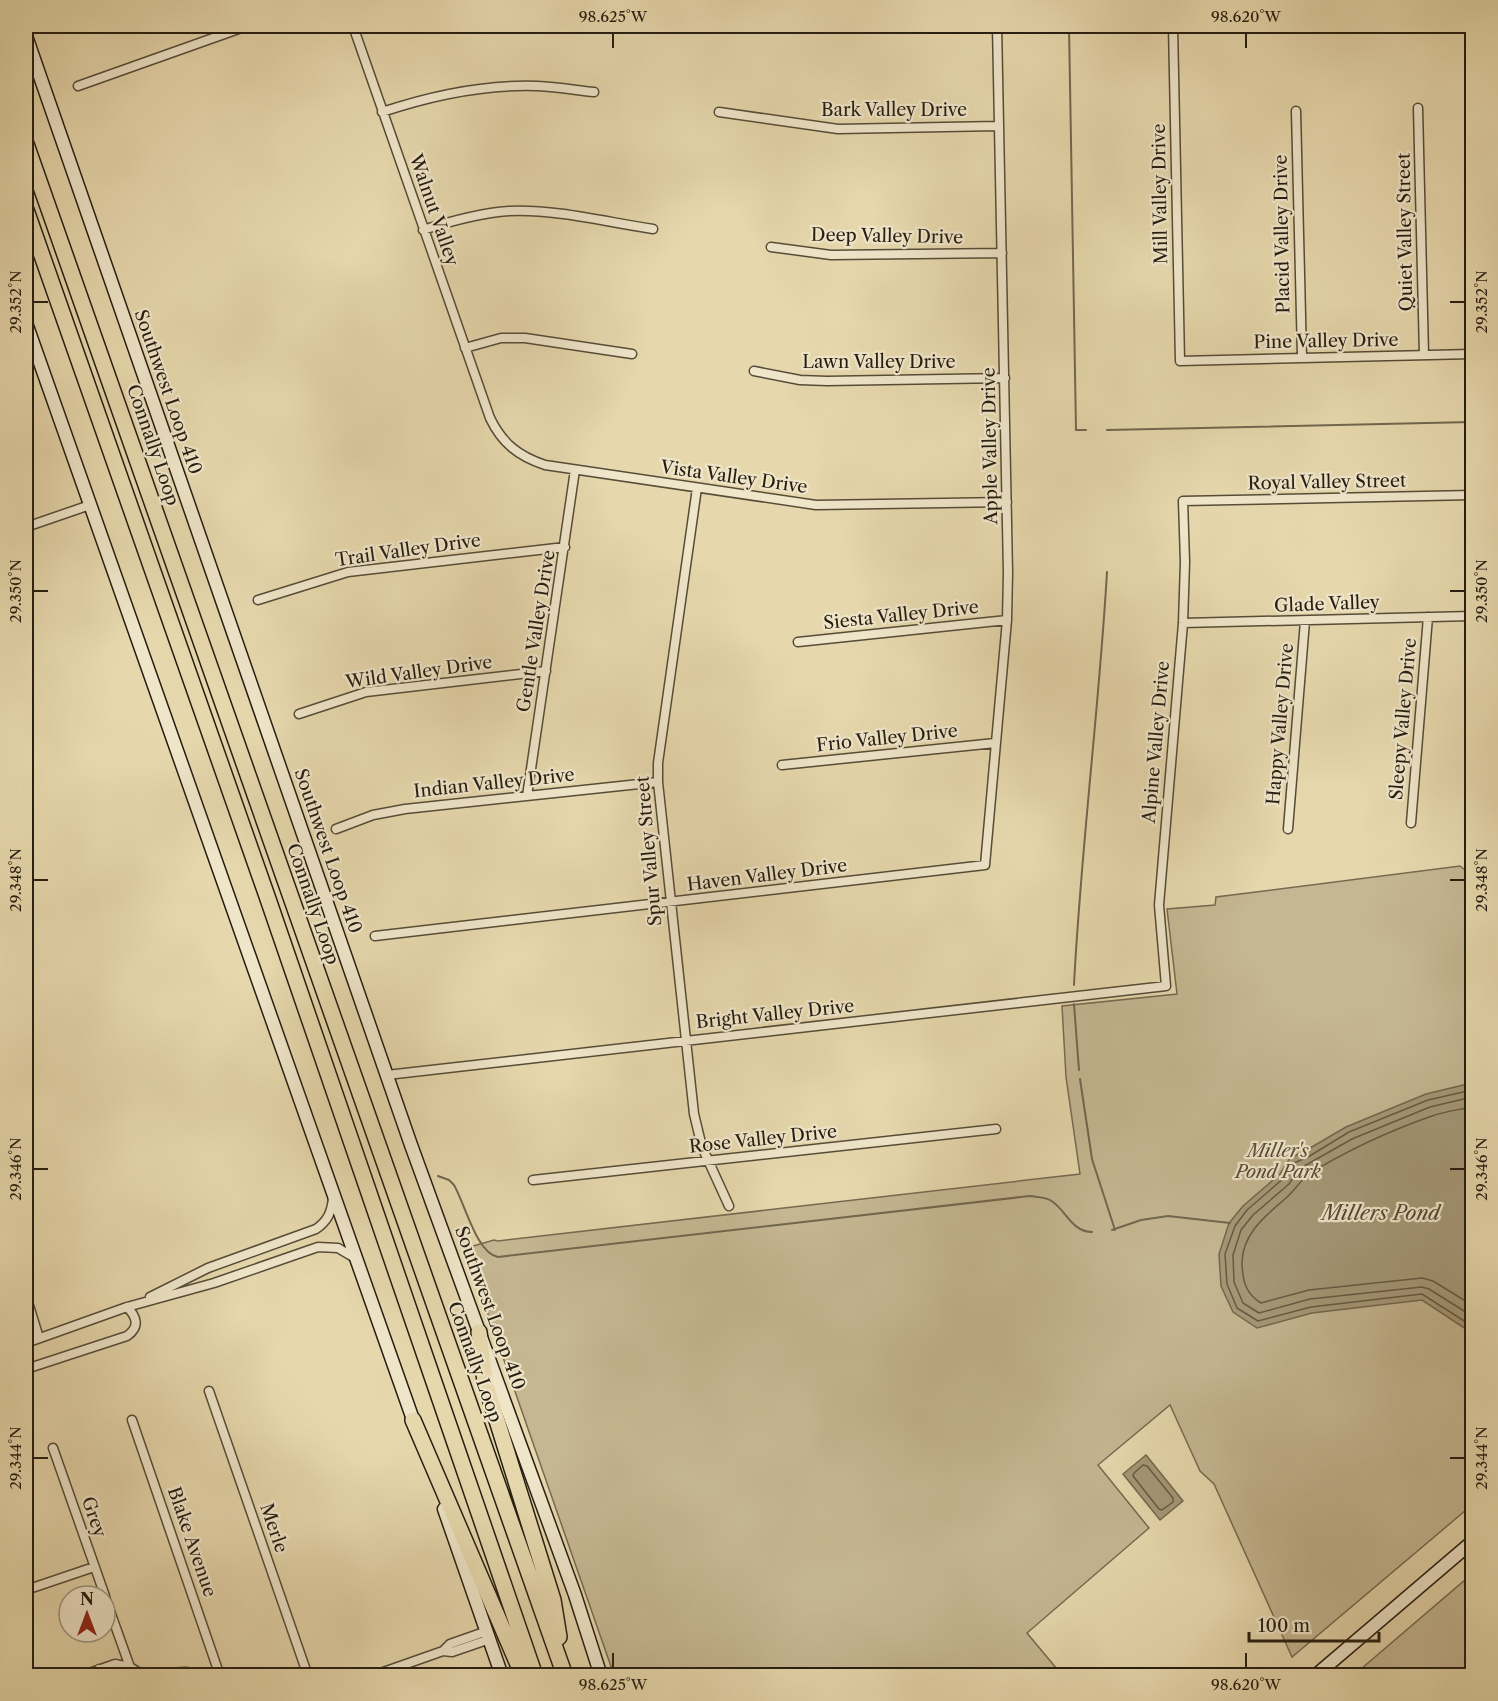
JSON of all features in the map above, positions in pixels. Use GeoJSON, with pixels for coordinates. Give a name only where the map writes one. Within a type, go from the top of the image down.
{"type":"FeatureCollection","features":[{"type":"Feature","properties":{"kind":"highway","name":"Connally Loop"},"geometry":{"type":"LineString","coordinates":[[26,144],[565,1676]]}},
{"type":"Feature","properties":{"kind":"highway"},"geometry":{"type":"LineString","coordinates":[[26,210],[268,899],[535,1676]]}},
{"type":"Feature","properties":{"kind":"highway"},"geometry":{"type":"LineString","coordinates":[[479,1332],[485,1382],[553,1600],[565,1676]]}},
{"type":"Feature","properties":{"kind":"highway"},"geometry":{"type":"LineString","coordinates":[[413,1420],[523,1676]]}},
{"type":"Feature","properties":{"kind":"main road","name":"Southwest Loop 410"},"geometry":{"type":"LineString","coordinates":[[26,36],[387,1075],[575,1595],[602,1676]]}},
{"type":"Feature","properties":{"kind":"main road"},"geometry":{"type":"LineString","coordinates":[[26,323],[288,1062],[502,1676]]}},
{"type":"Feature","properties":{"kind":"main road"},"geometry":{"type":"LineString","coordinates":[[1315,1676],[1473,1542]]}},
{"type":"Feature","properties":{"kind":"street"},"geometry":{"type":"LineString","coordinates":[[78,86],[247,26]]}},
{"type":"Feature","properties":{"kind":"street","name":"Walnut Valley"},"geometry":{"type":"LineString","coordinates":[[353,26],[486,405]]}},
{"type":"Feature","properties":{"kind":"street","name":"Apple Valley Drive"},"geometry":{"type":"LineString","coordinates":[[985,865],[1007,620],[1008,502],[997,26]]}},
{"type":"Feature","properties":{"kind":"street","name":"Mill Valley Drive"},"geometry":{"type":"LineString","coordinates":[[1173,26],[1180,361]]}},
{"type":"Feature","properties":{"kind":"street"},"geometry":{"type":"LineString","coordinates":[[382,112],[452,93],[492,87],[538,86],[594,92]]}},
{"type":"Feature","properties":{"kind":"street","name":"Quiet Valley Street"},"geometry":{"type":"LineString","coordinates":[[1418,108],[1424,355]]}},
{"type":"Feature","properties":{"kind":"street","name":"Placid Valley Drive"},"geometry":{"type":"LineString","coordinates":[[1296,111],[1302,357]]}},
{"type":"Feature","properties":{"kind":"street","name":"Bark Valley Drive"},"geometry":{"type":"LineString","coordinates":[[719,112],[838,129],[998,126]]}},
{"type":"Feature","properties":{"kind":"street"},"geometry":{"type":"LineString","coordinates":[[423,230],[460,219],[511,211],[563,214],[653,229]]}},
{"type":"Feature","properties":{"kind":"street","name":"Deep Valley Drive"},"geometry":{"type":"LineString","coordinates":[[771,247],[831,255],[1002,253]]}},
{"type":"Feature","properties":{"kind":"street"},"geometry":{"type":"LineString","coordinates":[[465,348],[501,338],[525,338],[632,354]]}},
{"type":"Feature","properties":{"kind":"street","name":"Pine Valley Drive"},"geometry":{"type":"LineString","coordinates":[[1180,361],[1473,354]]}},
{"type":"Feature","properties":{"kind":"street","name":"Lawn Valley Drive"},"geometry":{"type":"LineString","coordinates":[[754,371],[800,380],[827,381],[1005,378]]}},
{"type":"Feature","properties":{"kind":"street","name":"Vista Valley Drive"},"geometry":{"type":"LineString","coordinates":[[486,405],[497,432],[516,452],[544,465],[816,505],[1008,502]]}},
{"type":"Feature","properties":{"kind":"street","name":"Gentle Valley Drive"},"geometry":{"type":"LineString","coordinates":[[527,796],[566,547],[575,470]]}},
{"type":"Feature","properties":{"kind":"street","name":"Spur Valley Street"},"geometry":{"type":"LineString","coordinates":[[697,488],[658,763],[658,783],[698,1132],[708,1161],[729,1206]]}},
{"type":"Feature","properties":{"kind":"street","name":"Royal Valley Street"},"geometry":{"type":"LineString","coordinates":[[1183,501],[1473,495]]}},
{"type":"Feature","properties":{"kind":"street","name":"Alpine Valley Drive"},"geometry":{"type":"LineString","coordinates":[[1166,986],[1159,904],[1183,623],[1185,562],[1183,501]]}},
{"type":"Feature","properties":{"kind":"street"},"geometry":{"type":"LineString","coordinates":[[26,528],[90,505]]}},
{"type":"Feature","properties":{"kind":"street","name":"Trail Valley Drive"},"geometry":{"type":"LineString","coordinates":[[258,600],[348,572],[566,547]]}},
{"type":"Feature","properties":{"kind":"street","name":"Glade Valley"},"geometry":{"type":"LineString","coordinates":[[1183,623],[1473,616]]}},
{"type":"Feature","properties":{"kind":"street","name":"Sleepy Valley Drive"},"geometry":{"type":"LineString","coordinates":[[1411,823],[1428,617]]}},
{"type":"Feature","properties":{"kind":"street","name":"Siesta Valley Drive"},"geometry":{"type":"LineString","coordinates":[[798,642],[1007,620]]}},
{"type":"Feature","properties":{"kind":"street","name":"Happy Valley Drive"},"geometry":{"type":"LineString","coordinates":[[1288,829],[1305,621]]}},
{"type":"Feature","properties":{"kind":"street","name":"Wild Valley Drive"},"geometry":{"type":"LineString","coordinates":[[299,714],[366,692],[546,671]]}},
{"type":"Feature","properties":{"kind":"street","name":"Frio Valley Drive"},"geometry":{"type":"LineString","coordinates":[[782,765],[995,743]]}},
{"type":"Feature","properties":{"kind":"street","name":"Indian Valley Drive"},"geometry":{"type":"LineString","coordinates":[[336,829],[374,815],[405,809],[658,783]]}},
{"type":"Feature","properties":{"kind":"street","name":"Haven Valley Drive"},"geometry":{"type":"LineString","coordinates":[[375,936],[985,865]]}},
{"type":"Feature","properties":{"kind":"street","name":"Bright Valley Drive"},"geometry":{"type":"LineString","coordinates":[[387,1075],[1166,986]]}},
{"type":"Feature","properties":{"kind":"street","name":"Rose Valley Drive"},"geometry":{"type":"LineString","coordinates":[[533,1180],[996,1129]]}},
{"type":"Feature","properties":{"kind":"street"},"geometry":{"type":"LineString","coordinates":[[127,1307],[208,1268],[316,1229],[323,1225],[330,1214],[333,1196]]}},
{"type":"Feature","properties":{"kind":"street"},"geometry":{"type":"LineString","coordinates":[[26,1343],[127,1307],[214,1283],[318,1247],[338,1248],[357,1260]]}},
{"type":"Feature","properties":{"kind":"street"},"geometry":{"type":"LineString","coordinates":[[252,1252],[258,1268]]}},
{"type":"Feature","properties":{"kind":"street"},"geometry":{"type":"LineString","coordinates":[[26,1296],[39,1338]]}},
{"type":"Feature","properties":{"kind":"street"},"geometry":{"type":"LineString","coordinates":[[26,1370],[127,1336],[133,1331],[136,1323],[133,1313],[127,1307]]}},
{"type":"Feature","properties":{"kind":"street","name":"Merle"},"geometry":{"type":"LineString","coordinates":[[209,1391],[308,1676]]}},
{"type":"Feature","properties":{"kind":"street","name":"Blake Avenue"},"geometry":{"type":"LineString","coordinates":[[132,1420],[220,1676]]}},
{"type":"Feature","properties":{"kind":"street","name":"Grey"},"geometry":{"type":"LineString","coordinates":[[53,1448],[100,1584]]}},
{"type":"Feature","properties":{"kind":"street"},"geometry":{"type":"LineString","coordinates":[[26,1590],[94,1567]]}},
{"type":"Feature","properties":{"kind":"street","name":"Grey"},"geometry":{"type":"LineString","coordinates":[[117,1631],[131,1671]]}},
{"type":"Feature","properties":{"kind":"street"},"geometry":{"type":"LineString","coordinates":[[372,1676],[443,1651],[450,1644],[488,1635]]}},
{"type":"Feature","properties":{"kind":"street"},"geometry":{"type":"LineString","coordinates":[[81,1676],[115,1664],[141,1674],[186,1672],[207,1676]]}},
{"type":"Feature","properties":{"kind":"street"},"geometry":{"type":"LineString","coordinates":[[99,1669],[115,1676]]}},
{"type":"Feature","properties":{"kind":"green space","name":"Miller's Pond Park"},"geometry":{"type":"Polygon","coordinates":[[[1460,866],[1469,873],[1472,872],[1472,1505],[1292,1657],[1214,1484],[1200,1471],[1170,1405],[1098,1465],[1149,1528],[1027,1633],[1062,1675],[614,1675],[466,1248],[494,1240],[1080,1174],[1066,1077],[1062,1006],[1177,994],[1167,909],[1215,905],[1216,897],[1460,866]]]}},
{"type":"Feature","properties":{"kind":"green space"},"geometry":{"type":"Polygon","coordinates":[[[1472,1574],[1472,1675],[1354,1675],[1472,1574]]]}},
{"type":"Feature","properties":{"kind":"water","name":"Millers Pond"},"geometry":{"type":"Polygon","coordinates":[[[1472,1083],[1472,1333],[1422,1300],[1312,1313],[1257,1328],[1233,1312],[1221,1286],[1219,1254],[1229,1223],[1243,1206],[1280,1174],[1290,1158],[1346,1127],[1426,1094],[1472,1083]]]}},
{"type":"Feature","properties":{"kind":"water"},"geometry":{"type":"Polygon","coordinates":[[[1146,1455],[1183,1501],[1160,1520],[1123,1474],[1146,1455]]]}},
{"type":"Feature","properties":{"kind":"waterway"},"geometry":{"type":"LineString","coordinates":[[1069,26],[1076,430],[1086,430]]}},
{"type":"Feature","properties":{"kind":"waterway"},"geometry":{"type":"LineString","coordinates":[[1107,430],[1472,422]]}},
{"type":"Feature","properties":{"kind":"waterway"},"geometry":{"type":"LineString","coordinates":[[1074,985],[1107,572]]}},
{"type":"Feature","properties":{"kind":"waterway"},"geometry":{"type":"LineString","coordinates":[[1074,1004],[1079,1070]]}},
{"type":"Feature","properties":{"kind":"waterway"},"geometry":{"type":"LineString","coordinates":[[1080,1079],[1092,1159],[1115,1230]]}},
{"type":"Feature","properties":{"kind":"waterway"},"geometry":{"type":"LineString","coordinates":[[438,1176],[449,1180],[454,1185],[478,1238],[491,1254],[498,1257],[1030,1196],[1050,1200],[1079,1228],[1092,1232]]}},
{"type":"Feature","properties":{"kind":"waterway"},"geometry":{"type":"LineString","coordinates":[[1112,1230],[1141,1220],[1168,1216],[1230,1223]]}}]}
